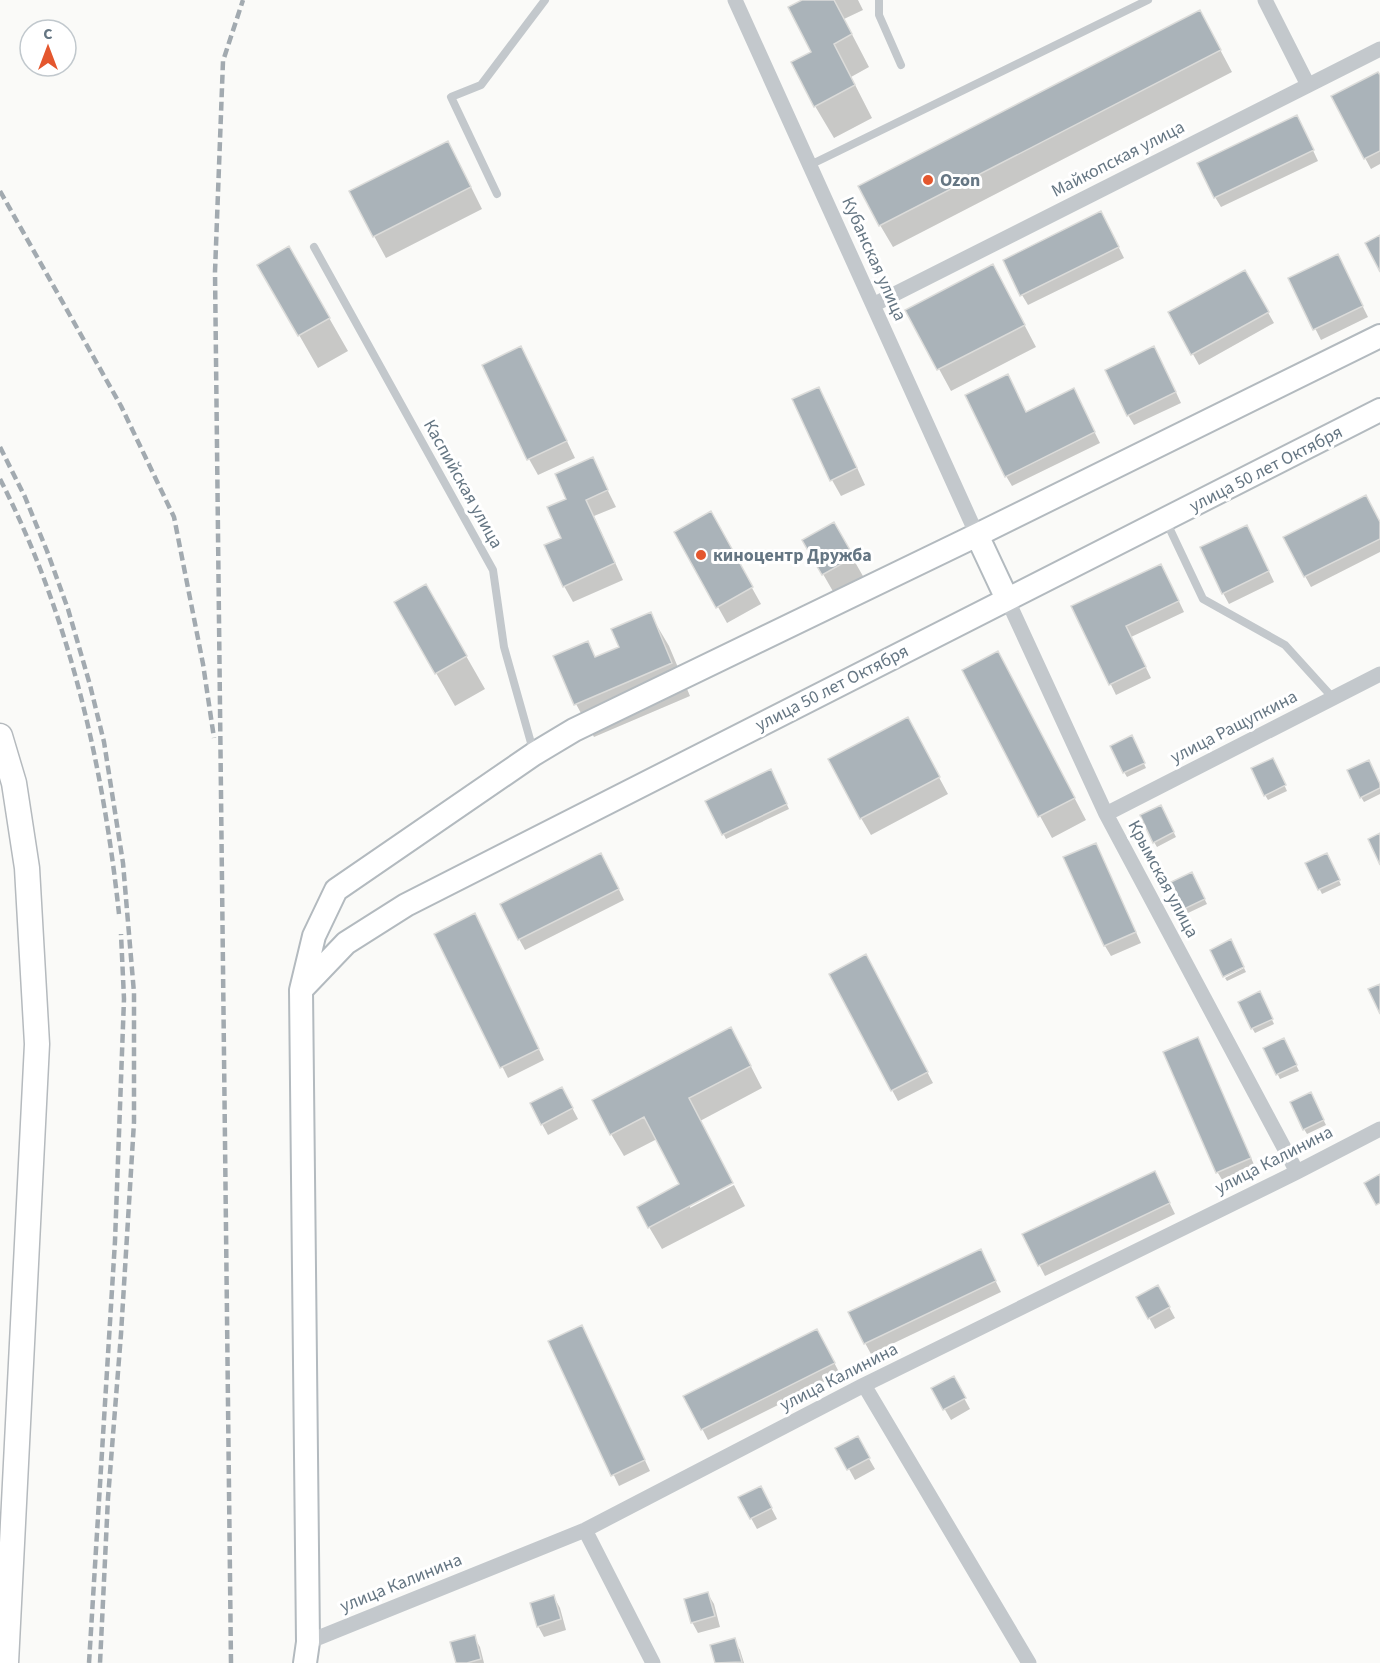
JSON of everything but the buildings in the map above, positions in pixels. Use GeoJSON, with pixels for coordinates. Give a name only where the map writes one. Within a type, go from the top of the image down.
{"type":"FeatureCollection","features":[{"type":"Feature","properties":{"kind":"main road"},"geometry":{"type":"LineString","coordinates":[[0,736],[14,783],[27,868],[37,1044],[6,1663]]}},
{"type":"Feature","properties":{"kind":"street","name":"Кубанская улица"},"geometry":{"type":"LineString","coordinates":[[735,0],[977,535]]}},
{"type":"Feature","properties":{"kind":"street"},"geometry":{"type":"LineString","coordinates":[[1265,0],[1308,85]]}},
{"type":"Feature","properties":{"kind":"street","name":"Майкопская улица"},"geometry":{"type":"LineString","coordinates":[[873,305],[1380,49]]}},
{"type":"Feature","properties":{"kind":"street"},"geometry":{"type":"LineString","coordinates":[[307,1653],[301,990],[314,936],[336,890],[534,754],[574,730],[1380,336]]}},
{"type":"Feature","properties":{"kind":"street","name":"улица 50 лет Октября"},"geometry":{"type":"LineString","coordinates":[[301,990],[346,943],[406,905],[1380,411]]}},
{"type":"Feature","properties":{"kind":"street"},"geometry":{"type":"LineString","coordinates":[[977,535],[1006,599]]}},
{"type":"Feature","properties":{"kind":"street","name":"Крымская улица"},"geometry":{"type":"LineString","coordinates":[[1006,599],[1106,814],[1298,1172]]}},
{"type":"Feature","properties":{"kind":"street","name":"улица Ращупкина"},"geometry":{"type":"LineString","coordinates":[[1106,814],[1380,674]]}},
{"type":"Feature","properties":{"kind":"street","name":"улица Калинина"},"geometry":{"type":"LineString","coordinates":[[307,1653],[585,1530],[864,1385],[1298,1172],[1380,1129]]}},
{"type":"Feature","properties":{"kind":"street"},"geometry":{"type":"LineString","coordinates":[[864,1385],[1029,1663]]}},
{"type":"Feature","properties":{"kind":"street"},"geometry":{"type":"LineString","coordinates":[[585,1530],[653,1663]]}},
{"type":"Feature","properties":{"kind":"lane"},"geometry":{"type":"LineString","coordinates":[[497,194],[451,97],[481,85],[545,0]]}},
{"type":"Feature","properties":{"kind":"lane"},"geometry":{"type":"LineString","coordinates":[[879,0],[879,15],[901,65]]}},
{"type":"Feature","properties":{"kind":"lane"},"geometry":{"type":"LineString","coordinates":[[810,165],[1148,0]]}},
{"type":"Feature","properties":{"kind":"lane","name":"Каспийская улица"},"geometry":{"type":"LineString","coordinates":[[314,247],[493,570],[504,647],[534,754]]}},
{"type":"Feature","properties":{"kind":"lane"},"geometry":{"type":"LineString","coordinates":[[1166,519],[1203,599],[1285,645],[1333,698]]}},
{"type":"Feature","properties":{"kind":"railway"},"geometry":{"type":"LineString","coordinates":[[231,1663],[215,272],[223,61],[243,0]]}},
{"type":"Feature","properties":{"kind":"railway"},"geometry":{"type":"LineString","coordinates":[[0,191],[121,406],[174,517],[203,664],[214,738]]}},
{"type":"Feature","properties":{"kind":"railway"},"geometry":{"type":"LineString","coordinates":[[0,447],[25,497],[68,609],[104,742],[123,863],[134,993],[134,1122],[108,1498],[100,1663]]}},
{"type":"Feature","properties":{"kind":"railway"},"geometry":{"type":"LineString","coordinates":[[0,479],[24,530],[64,636],[93,746],[119,914]]}},
{"type":"Feature","properties":{"kind":"railway"},"geometry":{"type":"LineString","coordinates":[[89,1663],[115,1241],[124,999],[121,934]]}},
{"type":"Feature","properties":{"kind":"place","name":"Ozon"},"geometry":{"type":"Point","coordinates":[928,180]}},
{"type":"Feature","properties":{"kind":"place","name":"киноцентр Дружба"},"geometry":{"type":"Point","coordinates":[701,555]}}]}
